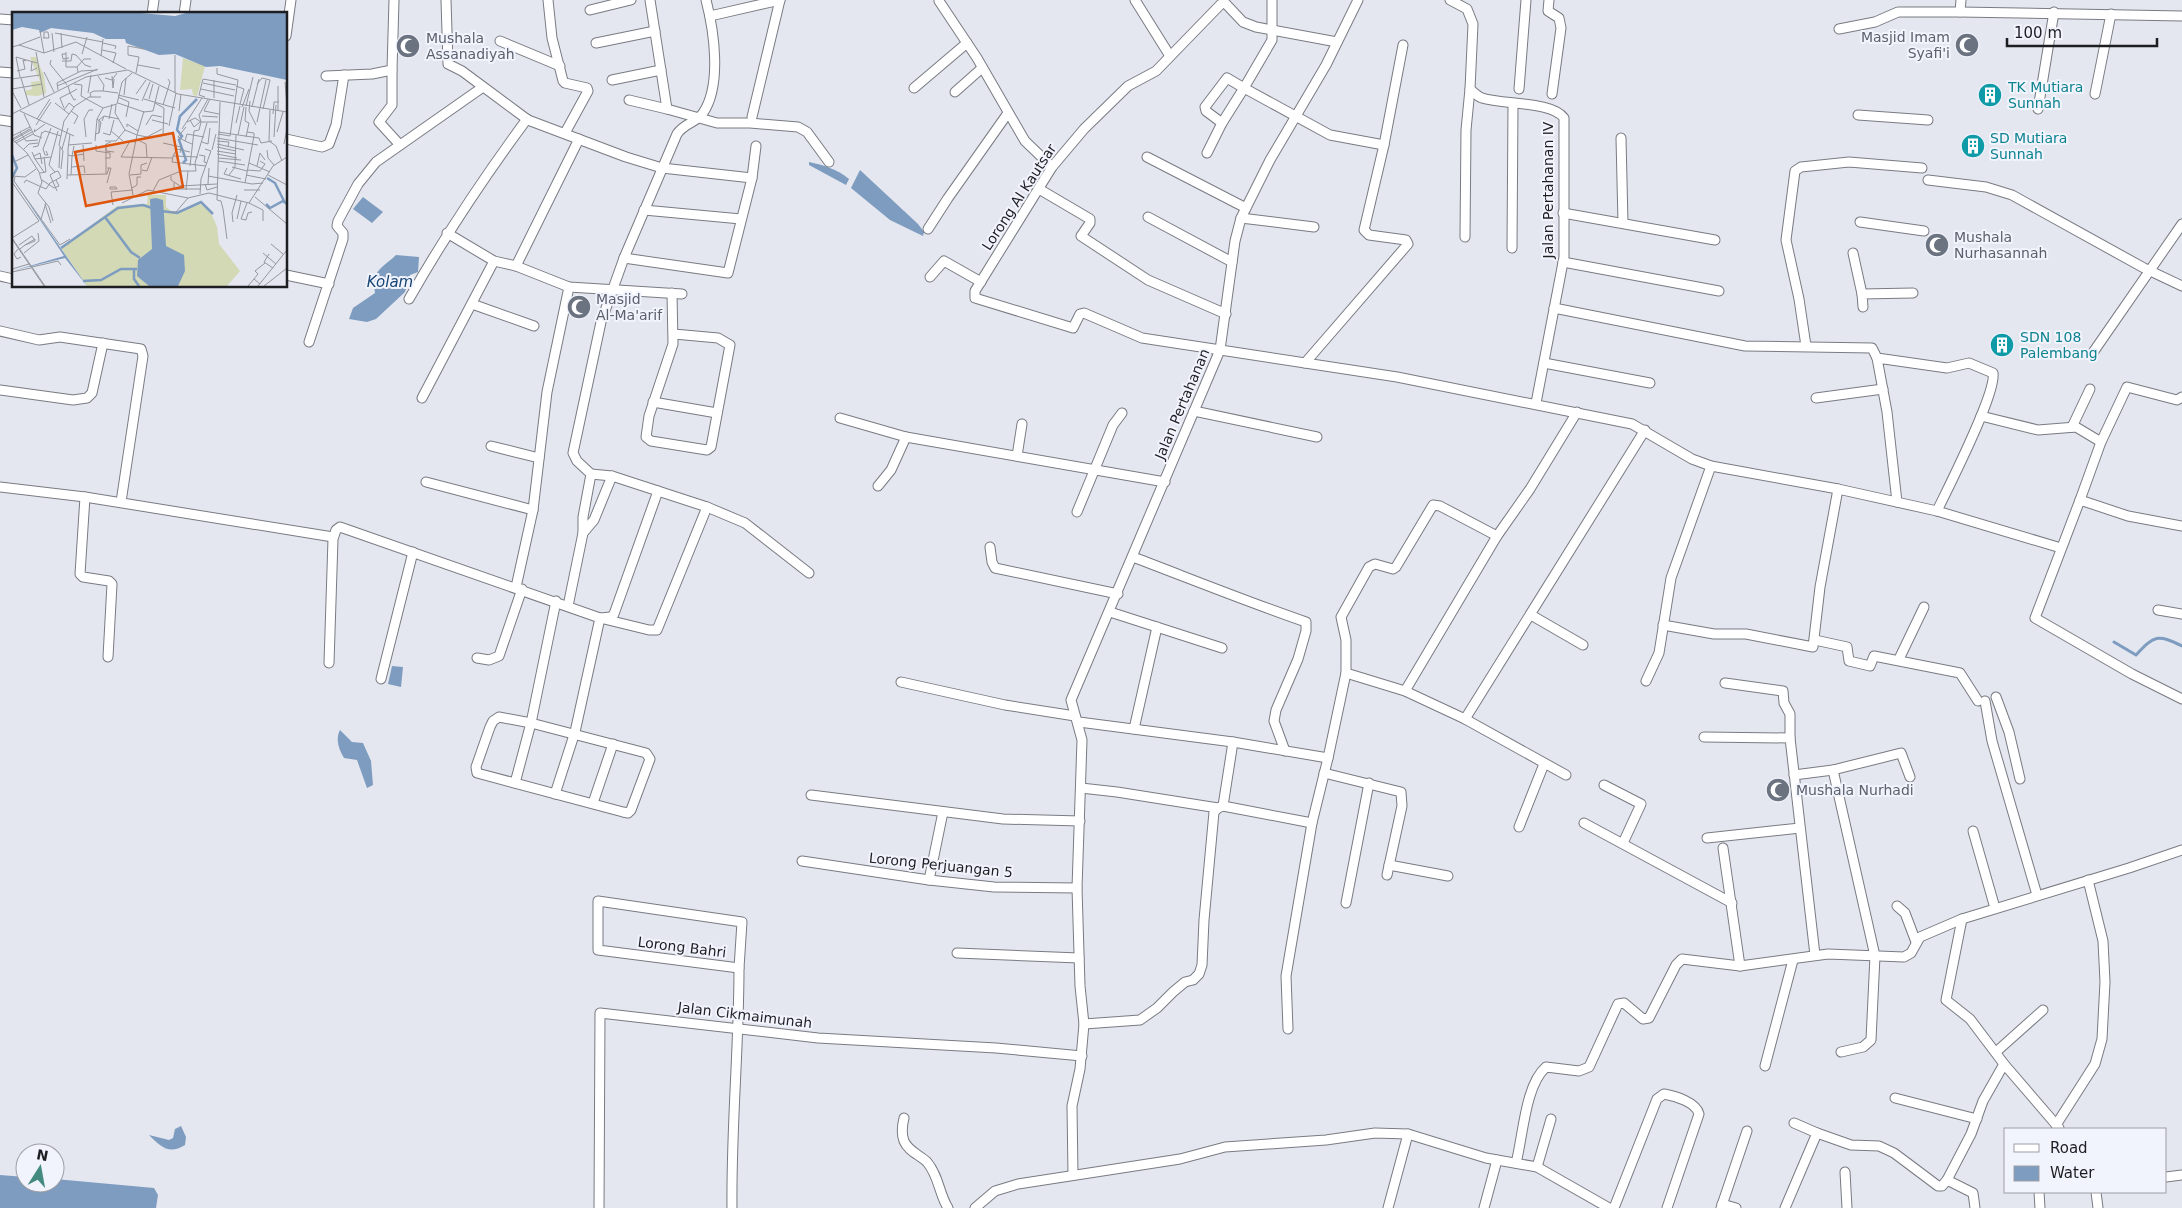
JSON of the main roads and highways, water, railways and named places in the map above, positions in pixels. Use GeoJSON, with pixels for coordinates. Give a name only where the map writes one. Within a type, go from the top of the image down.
{"type":"FeatureCollection","features":[{"type":"Feature","properties":{"kind":"water"},"geometry":{"type":"Polygon","coordinates":[[[809,162],[825,166],[840,173],[849,179],[846,185],[809,165],[809,162]]]}},
{"type":"Feature","properties":{"kind":"water"},"geometry":{"type":"Polygon","coordinates":[[[860,170],[918,224],[924,232],[923,236],[890,220],[851,188],[860,170]]]}},
{"type":"Feature","properties":{"kind":"water"},"geometry":{"type":"Polygon","coordinates":[[[363,197],[383,212],[372,223],[353,209],[363,197]]]}},
{"type":"Feature","properties":{"kind":"water","name":"Kolam"},"geometry":{"type":"Polygon","coordinates":[[[396,255],[419,257],[418,272],[410,275],[405,292],[376,319],[367,322],[349,319],[353,308],[375,293],[374,285],[378,271],[396,255]]]}},
{"type":"Feature","properties":{"kind":"water"},"geometry":{"type":"Polygon","coordinates":[[[392,666],[403,667],[401,687],[388,684],[392,666]]]}},
{"type":"Feature","properties":{"kind":"water"},"geometry":{"type":"Polygon","coordinates":[[[340,730],[352,742],[363,743],[371,761],[373,785],[367,788],[357,760],[344,758],[338,741],[340,730]]]}},
{"type":"Feature","properties":{"kind":"water"},"geometry":{"type":"Polygon","coordinates":[[[181,1126],[186,1137],[185,1145],[179,1148],[170,1149],[161,1146],[149,1135],[169,1140],[173,1138],[175,1129],[181,1126]]]}},
{"type":"Feature","properties":{"kind":"water"},"geometry":{"type":"Polygon","coordinates":[[[0,1175],[15,1176],[15,1193],[65,1193],[65,1180],[154,1188],[158,1195],[156,1208],[0,1208],[0,1175]]]}},
{"type":"Feature","properties":{"kind":"waterway"},"geometry":{"type":"LineString","coordinates":[[2114,642],[2136,655],[2148,643],[2157,638],[2182,646]]}},
{"type":"Feature","properties":{"kind":"place","name":"Masjid Imam Syafi'i"},"geometry":{"type":"Point","coordinates":[1967,45]}},
{"type":"Feature","properties":{"kind":"place","name":"Mushala Assanadiyah"},"geometry":{"type":"Point","coordinates":[408,46]}},
{"type":"Feature","properties":{"kind":"place","name":"TK Mutiara Sunnah"},"geometry":{"type":"Point","coordinates":[1990,95]}},
{"type":"Feature","properties":{"kind":"place","name":"SD Mutiara Sunnah"},"geometry":{"type":"Point","coordinates":[1973,146]}},
{"type":"Feature","properties":{"kind":"place","name":"Mushala Nurhasannah"},"geometry":{"type":"Point","coordinates":[1937,245]}},
{"type":"Feature","properties":{"kind":"place","name":"Masjid Al-Ma'arif"},"geometry":{"type":"Point","coordinates":[579,307]}},
{"type":"Feature","properties":{"kind":"place","name":"SDN 108 Palembang"},"geometry":{"type":"Point","coordinates":[2002,345]}},
{"type":"Feature","properties":{"kind":"place","name":"Mushala Nurhadi"},"geometry":{"type":"Point","coordinates":[1778,790]}}]}
